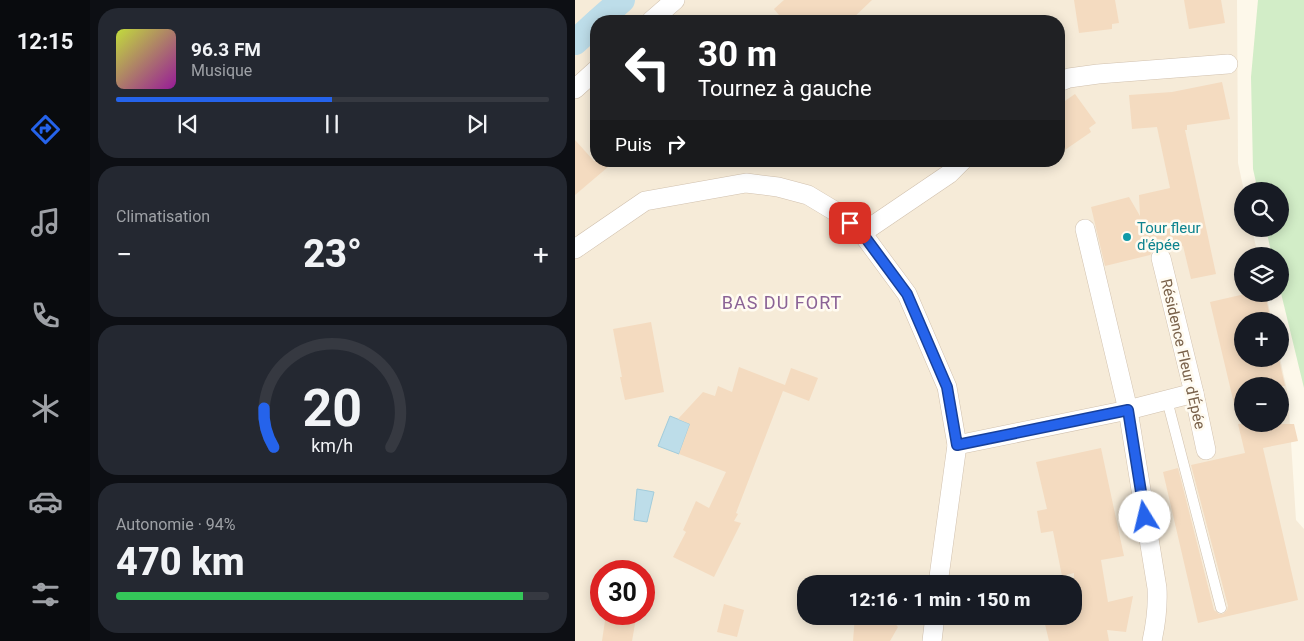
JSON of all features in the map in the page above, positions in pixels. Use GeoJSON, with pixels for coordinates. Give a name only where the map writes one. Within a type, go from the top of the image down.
{"type":"FeatureCollection","features":[{"type":"Feature","properties":{"kind":"street"},"geometry":{"type":"LineString","coordinates":[[658,15],[675,0]]}},
{"type":"Feature","properties":{"kind":"street"},"geometry":{"type":"LineString","coordinates":[[1065,80],[1098,74],[1228,64]]}},
{"type":"Feature","properties":{"kind":"street"},"geometry":{"type":"LineString","coordinates":[[575,88],[590,75]]}},
{"type":"Feature","properties":{"kind":"street"},"geometry":{"type":"LineString","coordinates":[[862,233],[949,174],[956,167]]}},
{"type":"Feature","properties":{"kind":"street"},"geometry":{"type":"LineString","coordinates":[[575,249],[645,201],[746,183],[778,187],[808,195],[838,213],[862,233],[907,294],[947,387],[957,445],[940,575]]}},
{"type":"Feature","properties":{"kind":"street"},"geometry":{"type":"LineString","coordinates":[[1085,229],[1128,410],[1157,588],[1157,623],[1153,641]]}},
{"type":"Feature","properties":{"kind":"street","name":"Résidence Fleur d'Épée"},"geometry":{"type":"LineString","coordinates":[[1161,258],[1206,450]]}},
{"type":"Feature","properties":{"kind":"street"},"geometry":{"type":"LineString","coordinates":[[957,445],[1128,410],[1194,393]]}},
{"type":"Feature","properties":{"kind":"street"},"geometry":{"type":"LineString","coordinates":[[932,641],[934,625]]}},
{"type":"Feature","properties":{"kind":"lane"},"geometry":{"type":"LineString","coordinates":[[1167,400],[1221,608]]}},
{"type":"Feature","properties":{"kind":"shaded area"},"geometry":{"type":"Polygon","coordinates":[[[575,0],[1237,0],[1238,163],[1242,182],[1234,182],[1234,237],[1254,237],[1256,247],[1234,247],[1234,302],[1268,302],[1270,312],[1234,312],[1234,367],[1282,367],[1284,377],[1234,377],[1234,432],[1289,432],[1289,411],[1296,520],[1304,529],[1304,641],[575,641],[575,0]]]}},
{"type":"Feature","properties":{"kind":"green space"},"geometry":{"type":"Polygon","coordinates":[[[1258,0],[1304,0],[1304,388],[1289,326],[1289,312],[1286,312],[1283,302],[1289,302],[1289,247],[1270,247],[1268,237],[1289,237],[1289,182],[1256,182],[1253,169],[1251,77],[1258,0]]]}},
{"type":"Feature","properties":{"kind":"water"},"geometry":{"type":"Polygon","coordinates":[[[670,416],[690,424],[679,454],[658,446],[670,416]]]}},
{"type":"Feature","properties":{"kind":"water"},"geometry":{"type":"Polygon","coordinates":[[[637,489],[654,492],[647,522],[634,520],[637,489]]]}},
{"type":"Feature","properties":{"kind":"building"},"geometry":{"type":"Polygon","coordinates":[[[784,0],[872,0],[856,15],[779,15],[774,9],[784,0]]]}},
{"type":"Feature","properties":{"kind":"building"},"geometry":{"type":"Polygon","coordinates":[[[1074,0],[1115,0],[1119,23],[1112,24],[1112,29],[1079,33],[1074,0]]]}},
{"type":"Feature","properties":{"kind":"building"},"geometry":{"type":"Polygon","coordinates":[[[1184,0],[1221,0],[1225,23],[1189,29],[1184,0]]]}},
{"type":"Feature","properties":{"kind":"building"},"geometry":{"type":"Polygon","coordinates":[[[1222,82],[1230,119],[1187,125],[1187,130],[1185,130],[1216,274],[1191,279],[1183,246],[1169,250],[1165,247],[1159,247],[1150,255],[1105,266],[1091,207],[1129,197],[1140,216],[1139,195],[1170,188],[1157,127],[1132,129],[1129,95],[1172,92],[1222,82]]]}},
{"type":"Feature","properties":{"kind":"building"},"geometry":{"type":"Polygon","coordinates":[[[1075,94],[1096,123],[1089,128],[1091,132],[1065,150],[1065,101],[1075,94]]]}},
{"type":"Feature","properties":{"kind":"building"},"geometry":{"type":"Polygon","coordinates":[[[575,140],[590,157],[590,167],[608,167],[575,195],[575,140]]]}},
{"type":"Feature","properties":{"kind":"building"},"geometry":{"type":"Polygon","coordinates":[[[1234,297],[1234,302],[1267,302],[1269,312],[1234,312],[1234,367],[1281,367],[1283,377],[1234,377],[1234,404],[1210,302],[1234,297]]]}},
{"type":"Feature","properties":{"kind":"building"},"geometry":{"type":"Polygon","coordinates":[[[651,322],[664,392],[625,400],[613,329],[651,322]]]}},
{"type":"Feature","properties":{"kind":"building"},"geometry":{"type":"Polygon","coordinates":[[[739,367],[785,385],[791,368],[818,378],[809,401],[783,391],[736,513],[738,514],[734,521],[741,523],[714,577],[673,557],[686,532],[683,530],[696,501],[709,508],[726,472],[679,454],[690,424],[678,419],[703,392],[715,396],[718,386],[732,392],[739,367]]]}},
{"type":"Feature","properties":{"kind":"building"},"geometry":{"type":"Polygon","coordinates":[[[1289,424],[1294,424],[1298,441],[1263,448],[1298,600],[1198,623],[1163,472],[1178,468],[1214,610],[1219,614],[1223,614],[1228,606],[1191,465],[1245,453],[1240,432],[1289,432],[1289,424]]]}},
{"type":"Feature","properties":{"kind":"building"},"geometry":{"type":"Polygon","coordinates":[[[1101,448],[1124,556],[1101,560],[1108,602],[1133,596],[1126,632],[1107,630],[1109,641],[1049,641],[1045,625],[1082,625],[1082,575],[1074,575],[1074,573],[1062,575],[1053,531],[1041,533],[1037,511],[1047,509],[1036,462],[1101,448]]]}},
{"type":"Feature","properties":{"kind":"building"},"geometry":{"type":"Polygon","coordinates":[[[724,604],[744,610],[737,637],[717,632],[724,604]]]}},
{"type":"Feature","properties":{"kind":"building"},"geometry":{"type":"Polygon","coordinates":[[[604,625],[635,625],[632,641],[602,641],[604,625]]]}},
{"type":"Feature","properties":{"kind":"building"},"geometry":{"type":"Polygon","coordinates":[[[854,625],[896,625],[898,627],[890,641],[853,641],[854,625]]]}},
{"type":"Feature","properties":{"kind":"waterway"},"geometry":{"type":"LineString","coordinates":[[605,15],[622,0]]}},
{"type":"Feature","properties":{"kind":"waterway"},"geometry":{"type":"LineString","coordinates":[[575,42],[590,28]]}},
{"type":"Feature","properties":{"kind":"place","name":"Tour fleur d'épée"},"geometry":{"type":"Point","coordinates":[1127,237]}},
{"type":"Feature","properties":{"kind":"district","name":"BAS DU FORT"},"geometry":{"type":"Point","coordinates":[782,302]}},
{"type":"Feature","properties":{"kind":"route"},"geometry":{"type":"LineString","coordinates":[[850,223],[862,233],[907,294],[947,387],[957,445],[1128,410],[1145,517]]}}]}
